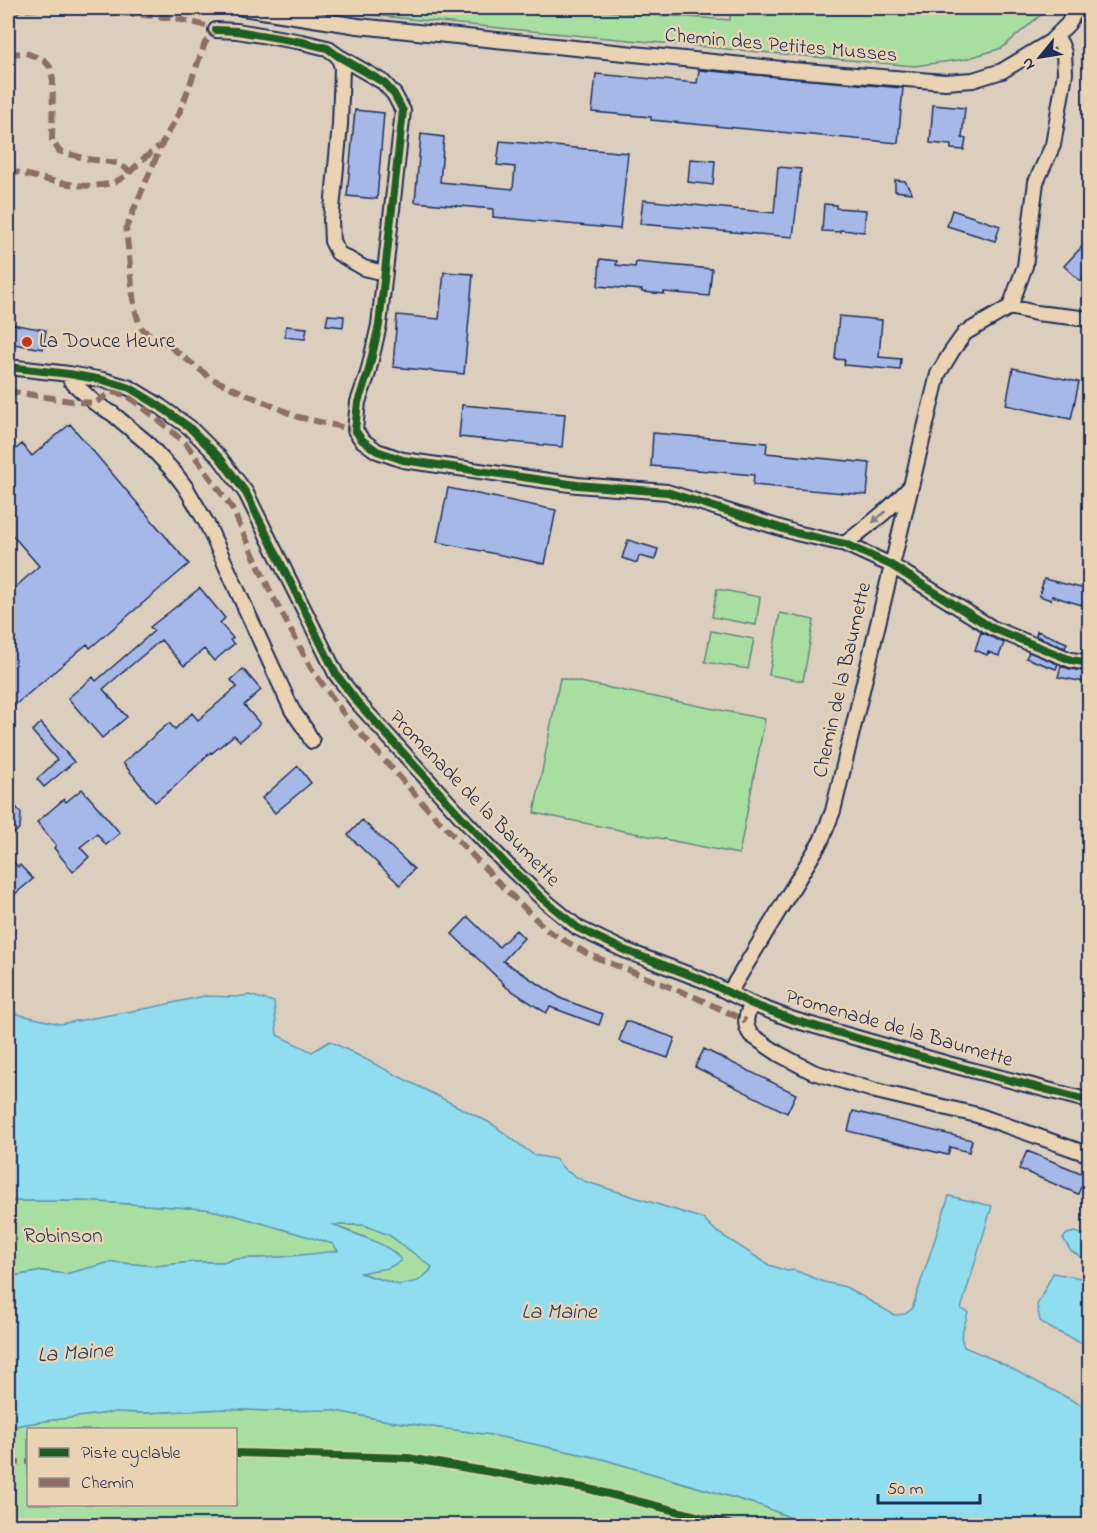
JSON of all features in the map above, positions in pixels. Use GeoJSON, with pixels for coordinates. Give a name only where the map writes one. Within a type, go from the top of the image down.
{"type":"FeatureCollection","features":[{"type":"Feature","properties":{"kind":"street","name":"Chemin des Petites Musses"},"geometry":{"type":"LineString","coordinates":[[242,8],[369,27],[792,70],[945,82],[973,80],[1002,71],[1056,38],[1068,24],[1077,8]]}},
{"type":"Feature","properties":{"kind":"street"},"geometry":{"type":"LineString","coordinates":[[216,30],[237,31],[327,48],[383,82],[394,94],[403,111],[379,325],[368,373],[358,402],[356,430],[362,440],[377,451],[403,460],[577,485],[668,492],[796,533],[844,544],[891,565],[992,628],[1071,660],[1089,663]]}},
{"type":"Feature","properties":{"kind":"street"},"geometry":{"type":"LineString","coordinates":[[1056,38],[1064,53],[1065,73],[1053,145],[1036,182],[1025,266],[1010,307],[1036,313],[1089,319]]}},
{"type":"Feature","properties":{"kind":"street"},"geometry":{"type":"LineString","coordinates":[[338,56],[342,67],[340,125],[331,220],[332,242],[338,253],[346,258],[364,268],[384,273]]}},
{"type":"Feature","properties":{"kind":"street","name":"Chemin de la Baumette"},"geometry":{"type":"LineString","coordinates":[[729,993],[821,841],[833,811],[938,374],[965,333],[1010,307]]}},
{"type":"Feature","properties":{"kind":"street","name":"Promenade de la Baumette"},"geometry":{"type":"LineString","coordinates":[[8,367],[69,374],[130,388],[189,427],[220,458],[246,493],[336,674],[358,703],[507,865],[578,928],[624,950],[703,980],[753,1004],[794,1020],[958,1067],[1089,1101]]}},
{"type":"Feature","properties":{"kind":"street"},"geometry":{"type":"LineString","coordinates":[[69,374],[71,381],[95,403],[146,441],[174,472],[197,506],[292,710],[312,741]]}},
{"type":"Feature","properties":{"kind":"street"},"geometry":{"type":"LineString","coordinates":[[95,403],[93,391],[98,379]]}},
{"type":"Feature","properties":{"kind":"street"},"geometry":{"type":"LineString","coordinates":[[844,544],[879,517],[911,486]]}},
{"type":"Feature","properties":{"kind":"street"},"geometry":{"type":"LineString","coordinates":[[753,1004],[746,1022],[751,1035],[779,1054],[813,1072],[876,1091],[977,1115],[1089,1155]]}},
{"type":"Feature","properties":{"kind":"green space"},"geometry":{"type":"Polygon","coordinates":[[[317,8],[562,8],[730,20],[730,8],[1046,8],[1002,48],[966,59],[914,66],[520,30],[317,8]]]}},
{"type":"Feature","properties":{"kind":"green space"},"geometry":{"type":"Polygon","coordinates":[[[717,589],[760,597],[756,625],[712,617],[717,589]]]}},
{"type":"Feature","properties":{"kind":"green space"},"geometry":{"type":"Polygon","coordinates":[[[780,613],[814,620],[803,681],[769,675],[780,613]]]}},
{"type":"Feature","properties":{"kind":"green space"},"geometry":{"type":"Polygon","coordinates":[[[711,631],[754,639],[748,669],[705,662],[711,631]]]}},
{"type":"Feature","properties":{"kind":"green space"},"geometry":{"type":"Polygon","coordinates":[[[560,678],[765,719],[739,854],[534,813],[560,678]]]}},
{"type":"Feature","properties":{"kind":"green space","name":"Robinson"},"geometry":{"type":"Polygon","coordinates":[[[8,1201],[84,1201],[206,1209],[334,1244],[339,1252],[156,1266],[111,1262],[66,1274],[43,1271],[8,1277],[8,1201]]]}},
{"type":"Feature","properties":{"kind":"green space"},"geometry":{"type":"Polygon","coordinates":[[[331,1225],[364,1225],[389,1235],[432,1266],[430,1271],[417,1282],[399,1285],[357,1272],[388,1268],[400,1261],[389,1249],[380,1244],[331,1225]]]}},
{"type":"Feature","properties":{"kind":"green space"},"geometry":{"type":"Polygon","coordinates":[[[224,1409],[331,1410],[389,1421],[492,1435],[599,1458],[762,1506],[809,1525],[8,1526],[8,1427],[116,1412],[224,1409]]]}},
{"type":"Feature","properties":{"kind":"water","name":"La Maine"},"geometry":{"type":"Polygon","coordinates":[[[249,995],[274,1002],[277,1035],[312,1052],[330,1041],[492,1124],[534,1155],[555,1159],[566,1171],[584,1181],[704,1219],[717,1232],[769,1265],[787,1271],[794,1270],[824,1282],[846,1287],[894,1315],[905,1314],[912,1309],[949,1196],[992,1206],[961,1309],[968,1312],[961,1337],[964,1347],[995,1360],[1089,1409],[1089,1525],[809,1525],[762,1506],[599,1458],[492,1435],[389,1421],[331,1410],[224,1409],[116,1412],[8,1427],[8,1277],[43,1271],[66,1274],[111,1262],[156,1266],[338,1251],[333,1244],[206,1209],[84,1201],[8,1201],[8,1012],[60,1024],[204,996],[249,995]],[[334,1225],[380,1244],[401,1261],[388,1268],[359,1273],[399,1285],[418,1281],[430,1271],[432,1267],[389,1235],[364,1225],[334,1225]]]}},
{"type":"Feature","properties":{"kind":"water"},"geometry":{"type":"Polygon","coordinates":[[[1075,1232],[1089,1236],[1089,1347],[1040,1321],[1037,1305],[1053,1273],[1081,1278],[1087,1269],[1082,1258],[1070,1250],[1063,1238],[1075,1232]]]}},
{"type":"Feature","properties":{"kind":"building"},"geometry":{"type":"Polygon","coordinates":[[[699,70],[903,88],[898,143],[651,120],[651,117],[592,112],[596,74],[697,83],[699,70]]]}},
{"type":"Feature","properties":{"kind":"building"},"geometry":{"type":"Polygon","coordinates":[[[933,105],[965,108],[962,138],[966,139],[964,150],[951,149],[951,145],[930,143],[933,105]]]}},
{"type":"Feature","properties":{"kind":"building"},"geometry":{"type":"Polygon","coordinates":[[[355,110],[384,113],[377,199],[347,196],[355,110]]]}},
{"type":"Feature","properties":{"kind":"building"},"geometry":{"type":"Polygon","coordinates":[[[421,134],[444,137],[440,182],[513,189],[515,167],[497,165],[500,141],[628,153],[620,229],[493,217],[493,209],[415,202],[421,134]]]}},
{"type":"Feature","properties":{"kind":"building"},"geometry":{"type":"Polygon","coordinates":[[[690,159],[715,161],[713,185],[688,182],[690,159]]]}},
{"type":"Feature","properties":{"kind":"building"},"geometry":{"type":"Polygon","coordinates":[[[778,167],[801,169],[793,237],[640,224],[643,200],[774,213],[778,167]]]}},
{"type":"Feature","properties":{"kind":"building"},"geometry":{"type":"Polygon","coordinates":[[[895,180],[905,181],[912,193],[895,191],[895,180]]]}},
{"type":"Feature","properties":{"kind":"building"},"geometry":{"type":"Polygon","coordinates":[[[824,204],[836,205],[836,208],[866,210],[864,232],[822,231],[824,204]]]}},
{"type":"Feature","properties":{"kind":"building"},"geometry":{"type":"Polygon","coordinates":[[[952,210],[1000,226],[995,241],[947,226],[952,210]]]}},
{"type":"Feature","properties":{"kind":"building"},"geometry":{"type":"Polygon","coordinates":[[[1089,239],[1089,272],[1080,281],[1064,266],[1089,239]]]}},
{"type":"Feature","properties":{"kind":"building"},"geometry":{"type":"Polygon","coordinates":[[[600,259],[617,261],[616,265],[635,267],[636,262],[712,269],[709,296],[664,292],[664,294],[598,286],[600,259]]]}},
{"type":"Feature","properties":{"kind":"building"},"geometry":{"type":"Polygon","coordinates":[[[444,272],[473,274],[464,374],[393,367],[397,315],[439,319],[444,272]]]}},
{"type":"Feature","properties":{"kind":"building"},"geometry":{"type":"Polygon","coordinates":[[[328,315],[344,316],[343,327],[326,325],[328,315]]]}},
{"type":"Feature","properties":{"kind":"building"},"geometry":{"type":"Polygon","coordinates":[[[839,316],[882,320],[879,357],[901,359],[900,370],[844,365],[845,360],[835,359],[839,316]]]}},
{"type":"Feature","properties":{"kind":"building"},"geometry":{"type":"Polygon","coordinates":[[[11,324],[46,330],[43,349],[8,343],[8,330],[10,331],[11,324]]]}},
{"type":"Feature","properties":{"kind":"building"},"geometry":{"type":"Polygon","coordinates":[[[286,326],[307,328],[305,339],[285,337],[286,326]]]}},
{"type":"Feature","properties":{"kind":"building"},"geometry":{"type":"Polygon","coordinates":[[[1013,368],[1079,382],[1071,419],[1006,405],[1013,368]]]}},
{"type":"Feature","properties":{"kind":"building"},"geometry":{"type":"Polygon","coordinates":[[[462,405],[565,414],[562,447],[459,437],[462,405]]]}},
{"type":"Feature","properties":{"kind":"building"},"geometry":{"type":"Polygon","coordinates":[[[70,424],[189,564],[90,648],[87,644],[8,711],[8,594],[39,566],[8,530],[8,456],[22,444],[32,456],[70,424]]]}},
{"type":"Feature","properties":{"kind":"building"},"geometry":{"type":"Polygon","coordinates":[[[653,433],[767,443],[766,453],[870,463],[867,495],[753,485],[754,475],[651,466],[653,433]]]}},
{"type":"Feature","properties":{"kind":"building"},"geometry":{"type":"Polygon","coordinates":[[[448,488],[556,510],[545,564],[437,542],[448,488]]]}},
{"type":"Feature","properties":{"kind":"building"},"geometry":{"type":"Polygon","coordinates":[[[628,540],[658,549],[655,560],[639,556],[637,563],[622,558],[628,540]]]}},
{"type":"Feature","properties":{"kind":"building"},"geometry":{"type":"Polygon","coordinates":[[[1044,579],[1086,589],[1082,605],[1052,596],[1051,600],[1039,596],[1044,579]]]}},
{"type":"Feature","properties":{"kind":"building"},"geometry":{"type":"Polygon","coordinates":[[[200,588],[225,618],[220,623],[233,638],[230,640],[234,644],[214,661],[204,649],[184,666],[161,640],[103,689],[127,717],[102,738],[68,698],[93,677],[96,681],[154,631],[150,627],[200,588]]]}},
{"type":"Feature","properties":{"kind":"building"},"geometry":{"type":"Polygon","coordinates":[[[1037,631],[1067,643],[1065,648],[1036,636],[1037,631]]]}},
{"type":"Feature","properties":{"kind":"building"},"geometry":{"type":"Polygon","coordinates":[[[981,632],[1004,643],[999,656],[988,652],[987,655],[975,650],[981,632]]]}},
{"type":"Feature","properties":{"kind":"building"},"geometry":{"type":"Polygon","coordinates":[[[1029,652],[1058,664],[1056,669],[1026,658],[1029,652]]]}},
{"type":"Feature","properties":{"kind":"building"},"geometry":{"type":"Polygon","coordinates":[[[1061,666],[1089,672],[1089,683],[1058,677],[1061,666]]]}},
{"type":"Feature","properties":{"kind":"building"},"geometry":{"type":"Polygon","coordinates":[[[243,669],[261,690],[244,705],[260,724],[240,741],[234,735],[211,752],[155,802],[123,763],[169,723],[175,729],[192,713],[198,720],[237,687],[231,680],[243,669]]]}},
{"type":"Feature","properties":{"kind":"building"},"geometry":{"type":"Polygon","coordinates":[[[41,723],[74,762],[44,787],[37,779],[57,760],[32,731],[41,723]]]}},
{"type":"Feature","properties":{"kind":"building"},"geometry":{"type":"Polygon","coordinates":[[[298,766],[311,783],[275,813],[262,798],[298,766]]]}},
{"type":"Feature","properties":{"kind":"building"},"geometry":{"type":"Polygon","coordinates":[[[82,789],[120,833],[106,845],[97,834],[80,847],[89,857],[73,872],[54,848],[56,845],[37,822],[64,799],[66,802],[82,789]]]}},
{"type":"Feature","properties":{"kind":"building"},"geometry":{"type":"Polygon","coordinates":[[[8,797],[21,813],[20,828],[8,839],[8,797]]]}},
{"type":"Feature","properties":{"kind":"building"},"geometry":{"type":"Polygon","coordinates":[[[362,820],[414,869],[400,885],[348,835],[362,820]]]}},
{"type":"Feature","properties":{"kind":"building"},"geometry":{"type":"Polygon","coordinates":[[[8,856],[33,879],[15,894],[8,885],[8,856]]]}},
{"type":"Feature","properties":{"kind":"building"},"geometry":{"type":"Polygon","coordinates":[[[468,917],[499,947],[516,930],[524,938],[503,961],[562,999],[603,1014],[599,1025],[550,1007],[546,1013],[503,985],[452,934],[468,917]]]}},
{"type":"Feature","properties":{"kind":"building"},"geometry":{"type":"Polygon","coordinates":[[[626,1021],[675,1038],[668,1058],[619,1041],[626,1021]]]}},
{"type":"Feature","properties":{"kind":"building"},"geometry":{"type":"Polygon","coordinates":[[[704,1049],[796,1094],[787,1113],[695,1067],[704,1049]]]}},
{"type":"Feature","properties":{"kind":"building"},"geometry":{"type":"Polygon","coordinates":[[[853,1111],[972,1140],[969,1152],[950,1147],[948,1155],[848,1131],[853,1111]]]}},
{"type":"Feature","properties":{"kind":"building"},"geometry":{"type":"Polygon","coordinates":[[[1027,1151],[1086,1175],[1078,1194],[1019,1169],[1027,1151]]]}},
{"type":"Feature","properties":{"kind":"marked path"},"geometry":{"type":"LineString","coordinates":[[8,11],[49,8]]}},
{"type":"Feature","properties":{"kind":"marked path"},"geometry":{"type":"LineString","coordinates":[[51,8],[166,17],[216,30],[205,43],[181,109],[162,144],[126,228],[134,305],[139,323],[143,330],[168,345],[212,379],[298,417],[355,430]]}},
{"type":"Feature","properties":{"kind":"marked path"},"geometry":{"type":"LineString","coordinates":[[8,54],[26,53],[44,60],[50,67],[53,80],[52,140],[59,151],[87,159],[117,163],[131,172]]}},
{"type":"Feature","properties":{"kind":"marked path"},"geometry":{"type":"LineString","coordinates":[[8,170],[63,183],[105,185],[124,177],[160,146]]}},
{"type":"Feature","properties":{"kind":"marked path"},"geometry":{"type":"LineString","coordinates":[[8,391],[95,403],[112,392],[126,395],[154,416],[187,445],[232,508],[270,591],[311,668],[346,717],[428,809],[502,886],[548,931],[588,954],[697,998],[746,1021]]}},
{"type":"Feature","properties":{"kind":"marked path"},"geometry":{"type":"LineString","coordinates":[[8,1463],[27,1462]]}},
{"type":"Feature","properties":{"kind":"cycle path"},"geometry":{"type":"LineString","coordinates":[[216,30],[237,31],[327,48],[383,82],[394,94],[403,111],[379,325],[368,373],[358,402],[355,430],[362,440],[377,451],[403,460],[577,485],[667,492],[796,533],[845,544],[891,565],[992,628],[1071,660],[1090,663]]}},
{"type":"Feature","properties":{"kind":"cycle path"},"geometry":{"type":"LineString","coordinates":[[8,367],[69,374],[130,388],[189,427],[220,458],[246,493],[336,674],[358,703],[507,865],[578,928],[624,950],[703,980],[752,1004],[794,1020],[1090,1101]]}},
{"type":"Feature","properties":{"kind":"cycle path"},"geometry":{"type":"LineString","coordinates":[[237,1453],[408,1458],[585,1488],[736,1526]]}},
{"type":"Feature","properties":{"kind":"place","name":"La Douce Heure"},"geometry":{"type":"Point","coordinates":[27,342]}}]}
